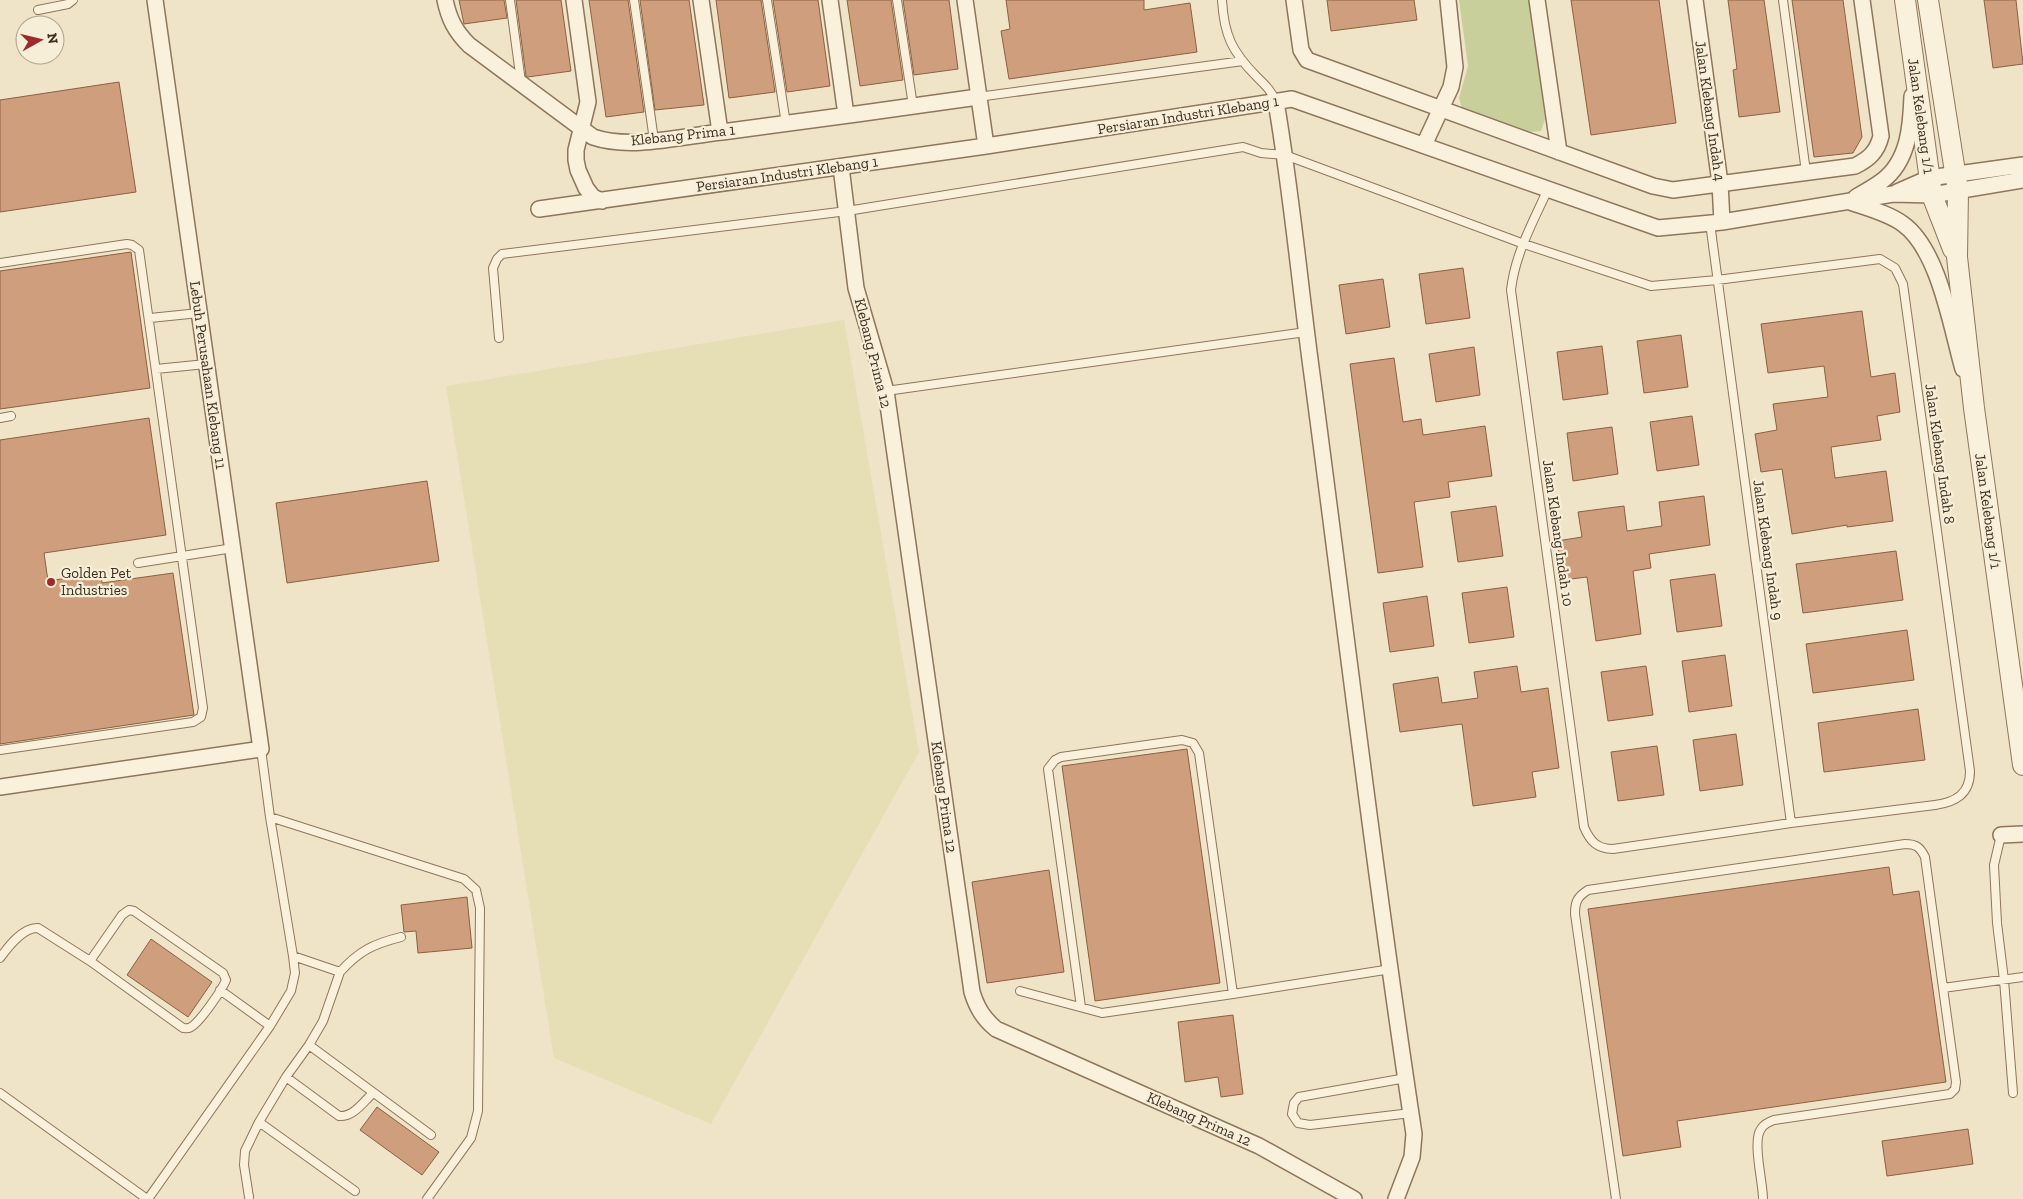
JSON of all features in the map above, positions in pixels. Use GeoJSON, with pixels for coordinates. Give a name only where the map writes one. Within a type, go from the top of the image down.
{"type":"FeatureCollection","features":[{"type":"Feature","properties":{"kind":"street","name":"Lebuh Perusahaan Klebang 11"},"geometry":{"type":"LineString","coordinates":[[155,0],[261,749]]}},
{"type":"Feature","properties":{"kind":"street","name":"Klebang Prima 1"},"geometry":{"type":"LineString","coordinates":[[445,0],[449,18],[457,32],[469,44],[581,128],[604,141],[654,140],[786,124],[978,97]]}},
{"type":"Feature","properties":{"kind":"street"},"geometry":{"type":"LineString","coordinates":[[574,0],[588,102],[576,150],[578,170],[586,188],[593,197],[602,200]]}},
{"type":"Feature","properties":{"kind":"street"},"geometry":{"type":"LineString","coordinates":[[701,0],[720,132]]}},
{"type":"Feature","properties":{"kind":"street"},"geometry":{"type":"LineString","coordinates":[[830,0],[846,115]]}},
{"type":"Feature","properties":{"kind":"street"},"geometry":{"type":"LineString","coordinates":[[965,0],[986,146]]}},
{"type":"Feature","properties":{"kind":"street"},"geometry":{"type":"LineString","coordinates":[[1294,0],[1300,43],[1304,57],[1310,62],[1559,152],[1673,190],[1855,166],[1866,161],[1874,153],[1879,144],[1880,123],[1862,0]]}},
{"type":"Feature","properties":{"kind":"street"},"geometry":{"type":"LineString","coordinates":[[1424,146],[1451,88],[1456,67],[1448,0]]}},
{"type":"Feature","properties":{"kind":"street"},"geometry":{"type":"LineString","coordinates":[[1537,0],[1559,152]]}},
{"type":"Feature","properties":{"kind":"street","name":"Jalan Klebang Indah 4"},"geometry":{"type":"LineString","coordinates":[[1694,0],[1720,183],[1716,222]]}},
{"type":"Feature","properties":{"kind":"street"},"geometry":{"type":"LineString","coordinates":[[1848,201],[1884,180],[1897,165],[1908,136],[1912,95],[1906,45],[1905,0]]}},
{"type":"Feature","properties":{"kind":"street","name":"Jalan Kelebang 1/1"},"geometry":{"type":"LineString","coordinates":[[1905,0],[1931,186],[1956,258]]}},
{"type":"Feature","properties":{"kind":"street","name":"Jalan Kelebang 1/1"},"geometry":{"type":"LineString","coordinates":[[1928,0],[1956,182],[1956,258],[1974,408],[2023,765]]}},
{"type":"Feature","properties":{"kind":"street","name":"Persiaran Industri Klebang 1"},"geometry":{"type":"LineString","coordinates":[[539,209],[986,146],[1295,99],[1658,228],[1716,222],[1956,182]]}},
{"type":"Feature","properties":{"kind":"street"},"geometry":{"type":"LineString","coordinates":[[1276,102],[1285,155],[1306,332],[1390,969],[1414,1134],[1412,1158],[1396,1199]]}},
{"type":"Feature","properties":{"kind":"street"},"geometry":{"type":"LineString","coordinates":[[1956,182],[2023,165]]}},
{"type":"Feature","properties":{"kind":"street","name":"Klebang Prima 12"},"geometry":{"type":"LineString","coordinates":[[841,167],[856,288],[886,391],[972,992],[977,1008],[996,1029],[1258,1146],[1354,1199]]}},
{"type":"Feature","properties":{"kind":"street"},"geometry":{"type":"LineString","coordinates":[[1956,182],[2023,180]]}},
{"type":"Feature","properties":{"kind":"street"},"geometry":{"type":"LineString","coordinates":[[1848,201],[1902,223],[1924,247],[1932,262],[1942,292],[1974,408]]}},
{"type":"Feature","properties":{"kind":"street"},"geometry":{"type":"LineString","coordinates":[[0,787],[261,749]]}},
{"type":"Feature","properties":{"kind":"street"},"geometry":{"type":"LineString","coordinates":[[2001,835],[2023,834]]}},
{"type":"Feature","properties":{"kind":"lane"},"geometry":{"type":"LineString","coordinates":[[38,10],[68,4],[74,0]]}},
{"type":"Feature","properties":{"kind":"lane"},"geometry":{"type":"LineString","coordinates":[[510,0],[521,83]]}},
{"type":"Feature","properties":{"kind":"lane"},"geometry":{"type":"LineString","coordinates":[[634,0],[654,140]]}},
{"type":"Feature","properties":{"kind":"lane"},"geometry":{"type":"LineString","coordinates":[[767,0],[786,124]]}},
{"type":"Feature","properties":{"kind":"lane"},"geometry":{"type":"LineString","coordinates":[[897,0],[913,106]]}},
{"type":"Feature","properties":{"kind":"lane"},"geometry":{"type":"LineString","coordinates":[[1222,0],[1223,22],[1235,53],[1268,87],[1276,102]]}},
{"type":"Feature","properties":{"kind":"lane"},"geometry":{"type":"LineString","coordinates":[[1783,0],[1806,172]]}},
{"type":"Feature","properties":{"kind":"lane"},"geometry":{"type":"LineString","coordinates":[[978,97],[1242,61]]}},
{"type":"Feature","properties":{"kind":"lane"},"geometry":{"type":"LineString","coordinates":[[499,338],[493,268],[497,259],[502,254],[846,211],[1243,147],[1261,153],[1285,155],[1524,244],[1651,286],[1718,280]]}},
{"type":"Feature","properties":{"kind":"lane","name":"Jalan Klebang Indah 10"},"geometry":{"type":"LineString","coordinates":[[1548,189],[1513,270],[1511,290],[1584,826],[1588,836],[1598,846],[1613,849],[1791,823]]}},
{"type":"Feature","properties":{"kind":"lane","name":"Jalan Klebang Indah 9"},"geometry":{"type":"LineString","coordinates":[[1716,222],[1718,280],[1791,823]]}},
{"type":"Feature","properties":{"kind":"lane"},"geometry":{"type":"LineString","coordinates":[[0,263],[132,245],[136,247],[140,255],[204,708],[201,717],[193,722],[0,750]]}},
{"type":"Feature","properties":{"kind":"lane","name":"Jalan Klebang Indah 8"},"geometry":{"type":"LineString","coordinates":[[1718,280],[1871,259],[1880,259],[1888,262],[1900,275],[1970,771],[1970,780],[1962,795],[1954,800],[1935,805],[1791,823]]}},
{"type":"Feature","properties":{"kind":"lane"},"geometry":{"type":"LineString","coordinates":[[150,318],[199,313]]}},
{"type":"Feature","properties":{"kind":"lane"},"geometry":{"type":"LineString","coordinates":[[886,391],[1306,332]]}},
{"type":"Feature","properties":{"kind":"lane"},"geometry":{"type":"LineString","coordinates":[[156,369],[206,364]]}},
{"type":"Feature","properties":{"kind":"lane"},"geometry":{"type":"LineString","coordinates":[[0,418],[11,416]]}},
{"type":"Feature","properties":{"kind":"lane"},"geometry":{"type":"LineString","coordinates":[[138,562],[232,548]]}},
{"type":"Feature","properties":{"kind":"lane"},"geometry":{"type":"LineString","coordinates":[[1081,1007],[1048,769],[1055,760],[1061,757],[1182,740],[1193,743],[1199,753],[1234,994]]}},
{"type":"Feature","properties":{"kind":"lane"},"geometry":{"type":"LineString","coordinates":[[0,1093],[147,1199],[270,1026],[291,991],[295,973],[293,956],[261,749]]}},
{"type":"Feature","properties":{"kind":"lane"},"geometry":{"type":"LineString","coordinates":[[270,817],[464,879],[476,890],[480,908],[478,1111],[471,1138],[427,1199]]}},
{"type":"Feature","properties":{"kind":"lane"},"geometry":{"type":"LineString","coordinates":[[2001,835],[1994,864],[1997,923],[2004,980],[2012,1093]]}},
{"type":"Feature","properties":{"kind":"lane"},"geometry":{"type":"LineString","coordinates":[[1616,1199],[1575,914],[1575,904],[1579,895],[1588,890],[1915,844],[1921,849],[1925,857],[1956,1082],[1954,1089],[1950,1094],[1774,1120],[1767,1123],[1761,1128],[1758,1142],[1763,1199]]}},
{"type":"Feature","properties":{"kind":"lane"},"geometry":{"type":"LineString","coordinates":[[0,958],[24,932],[33,928],[42,930],[90,961],[183,1028],[188,1028],[195,1024],[226,980],[223,974],[134,910],[130,910],[122,915],[90,961]]}},
{"type":"Feature","properties":{"kind":"lane"},"geometry":{"type":"LineString","coordinates":[[248,1197],[244,1164],[245,1152],[259,1122],[323,1021],[340,972],[352,958],[369,947],[378,942],[401,937]]}},
{"type":"Feature","properties":{"kind":"lane"},"geometry":{"type":"LineString","coordinates":[[293,956],[340,972]]}},
{"type":"Feature","properties":{"kind":"lane"},"geometry":{"type":"LineString","coordinates":[[1020,991],[1102,1013],[1390,969]]}},
{"type":"Feature","properties":{"kind":"lane"},"geometry":{"type":"LineString","coordinates":[[1943,988],[2023,977]]}},
{"type":"Feature","properties":{"kind":"lane"},"geometry":{"type":"LineString","coordinates":[[220,990],[270,1026]]}},
{"type":"Feature","properties":{"kind":"lane"},"geometry":{"type":"LineString","coordinates":[[309,1045],[432,1136]]}},
{"type":"Feature","properties":{"kind":"lane"},"geometry":{"type":"LineString","coordinates":[[286,1077],[339,1116],[349,1115],[373,1093]]}},
{"type":"Feature","properties":{"kind":"lane"},"geometry":{"type":"LineString","coordinates":[[1406,1078],[1299,1097],[1294,1103],[1292,1114],[1298,1123],[1310,1125],[1411,1113]]}},
{"type":"Feature","properties":{"kind":"lane"},"geometry":{"type":"LineString","coordinates":[[259,1122],[354,1191]]}},
{"type":"Feature","properties":{"kind":"shaded area"},"geometry":{"type":"Polygon","coordinates":[[[844,320],[919,752],[711,1124],[554,1058],[446,386],[844,320]]]}},
{"type":"Feature","properties":{"kind":"green space"},"geometry":{"type":"Polygon","coordinates":[[[1459,0],[1529,0],[1545,119],[1541,131],[1530,132],[1463,111],[1459,98],[1468,66],[1459,0]]]}},
{"type":"Feature","properties":{"kind":"building"},"geometry":{"type":"Polygon","coordinates":[[[459,0],[504,0],[507,18],[464,24],[459,0]]]}},
{"type":"Feature","properties":{"kind":"building"},"geometry":{"type":"Polygon","coordinates":[[[516,0],[561,0],[571,71],[526,76],[516,0]]]}},
{"type":"Feature","properties":{"kind":"building"},"geometry":{"type":"Polygon","coordinates":[[[589,0],[628,0],[644,112],[606,117],[589,0]]]}},
{"type":"Feature","properties":{"kind":"building"},"geometry":{"type":"Polygon","coordinates":[[[640,0],[689,0],[704,105],[655,110],[640,0]]]}},
{"type":"Feature","properties":{"kind":"building"},"geometry":{"type":"Polygon","coordinates":[[[716,0],[761,0],[775,92],[729,98],[716,0]]]}},
{"type":"Feature","properties":{"kind":"building"},"geometry":{"type":"Polygon","coordinates":[[[773,0],[818,0],[830,86],[787,92],[773,0]]]}},
{"type":"Feature","properties":{"kind":"building"},"geometry":{"type":"Polygon","coordinates":[[[847,0],[891,0],[903,80],[860,86],[847,0]]]}},
{"type":"Feature","properties":{"kind":"building"},"geometry":{"type":"Polygon","coordinates":[[[903,0],[949,0],[958,69],[914,75],[903,0]]]}},
{"type":"Feature","properties":{"kind":"building"},"geometry":{"type":"Polygon","coordinates":[[[1006,0],[1144,0],[1144,10],[1190,3],[1197,52],[1009,79],[1001,31],[1010,29],[1006,0]]]}},
{"type":"Feature","properties":{"kind":"building"},"geometry":{"type":"Polygon","coordinates":[[[1327,0],[1414,0],[1417,20],[1331,31],[1327,0]]]}},
{"type":"Feature","properties":{"kind":"building"},"geometry":{"type":"Polygon","coordinates":[[[1571,0],[1659,0],[1676,123],[1591,135],[1571,0]]]}},
{"type":"Feature","properties":{"kind":"building"},"geometry":{"type":"Polygon","coordinates":[[[1728,0],[1764,0],[1780,112],[1739,117],[1733,70],[1737,69],[1728,0]]]}},
{"type":"Feature","properties":{"kind":"building"},"geometry":{"type":"Polygon","coordinates":[[[1792,0],[1843,0],[1862,137],[1853,153],[1814,157],[1792,0]]]}},
{"type":"Feature","properties":{"kind":"building"},"geometry":{"type":"Polygon","coordinates":[[[1984,0],[2016,0],[2023,64],[1993,68],[1984,0]]]}},
{"type":"Feature","properties":{"kind":"building"},"geometry":{"type":"Polygon","coordinates":[[[119,82],[136,192],[0,212],[0,100],[119,82]]]}},
{"type":"Feature","properties":{"kind":"building"},"geometry":{"type":"Polygon","coordinates":[[[131,252],[150,388],[0,409],[0,271],[131,252]]]}},
{"type":"Feature","properties":{"kind":"building"},"geometry":{"type":"Polygon","coordinates":[[[1463,268],[1470,318],[1426,324],[1419,274],[1463,268]]]}},
{"type":"Feature","properties":{"kind":"building"},"geometry":{"type":"Polygon","coordinates":[[[1383,279],[1390,327],[1346,334],[1339,285],[1383,279]]]}},
{"type":"Feature","properties":{"kind":"building"},"geometry":{"type":"Polygon","coordinates":[[[1862,311],[1871,377],[1895,373],[1900,412],[1877,416],[1881,440],[1831,447],[1835,478],[1886,471],[1893,521],[1847,527],[1847,525],[1792,534],[1782,469],[1761,472],[1755,434],[1777,430],[1773,404],[1828,397],[1824,366],[1768,373],[1761,324],[1862,311]]]}},
{"type":"Feature","properties":{"kind":"building"},"geometry":{"type":"Polygon","coordinates":[[[1681,335],[1688,387],[1644,393],[1637,341],[1681,335]]]}},
{"type":"Feature","properties":{"kind":"building"},"geometry":{"type":"Polygon","coordinates":[[[1602,346],[1608,394],[1563,400],[1557,352],[1602,346]]]}},
{"type":"Feature","properties":{"kind":"building"},"geometry":{"type":"Polygon","coordinates":[[[1474,347],[1480,395],[1436,402],[1429,354],[1474,347]]]}},
{"type":"Feature","properties":{"kind":"building"},"geometry":{"type":"Polygon","coordinates":[[[1394,358],[1403,422],[1421,419],[1423,435],[1485,426],[1492,476],[1448,482],[1450,497],[1414,502],[1423,567],[1378,573],[1350,364],[1394,358]]]}},
{"type":"Feature","properties":{"kind":"building"},"geometry":{"type":"Polygon","coordinates":[[[1692,416],[1699,465],[1657,471],[1650,422],[1692,416]]]}},
{"type":"Feature","properties":{"kind":"building","name":"Golden Pet Industries"},"geometry":{"type":"Polygon","coordinates":[[[149,418],[166,535],[44,553],[48,581],[101,573],[102,583],[173,573],[194,715],[0,744],[0,440],[149,418]]]}},
{"type":"Feature","properties":{"kind":"building"},"geometry":{"type":"Polygon","coordinates":[[[1612,427],[1618,474],[1573,481],[1567,433],[1612,427]]]}},
{"type":"Feature","properties":{"kind":"building"},"geometry":{"type":"Polygon","coordinates":[[[427,481],[439,561],[287,583],[276,503],[427,481]]]}},
{"type":"Feature","properties":{"kind":"building"},"geometry":{"type":"Polygon","coordinates":[[[1704,496],[1710,545],[1649,554],[1651,568],[1633,571],[1641,634],[1596,641],[1587,577],[1563,580],[1557,541],[1582,537],[1578,512],[1624,506],[1627,531],[1662,526],[1659,502],[1704,496]]]}},
{"type":"Feature","properties":{"kind":"building"},"geometry":{"type":"Polygon","coordinates":[[[1496,506],[1503,556],[1458,562],[1451,512],[1496,506]]]}},
{"type":"Feature","properties":{"kind":"building"},"geometry":{"type":"Polygon","coordinates":[[[1896,551],[1903,600],[1803,613],[1796,564],[1896,551]]]}},
{"type":"Feature","properties":{"kind":"building"},"geometry":{"type":"Polygon","coordinates":[[[1715,574],[1722,626],[1677,632],[1670,580],[1715,574]]]}},
{"type":"Feature","properties":{"kind":"building"},"geometry":{"type":"Polygon","coordinates":[[[1507,587],[1514,637],[1469,643],[1462,593],[1507,587]]]}},
{"type":"Feature","properties":{"kind":"building"},"geometry":{"type":"Polygon","coordinates":[[[1427,596],[1434,646],[1390,652],[1383,603],[1427,596]]]}},
{"type":"Feature","properties":{"kind":"building"},"geometry":{"type":"Polygon","coordinates":[[[1907,630],[1914,680],[1813,693],[1806,644],[1907,630]]]}},
{"type":"Feature","properties":{"kind":"building"},"geometry":{"type":"Polygon","coordinates":[[[1725,655],[1732,706],[1689,712],[1682,661],[1725,655]]]}},
{"type":"Feature","properties":{"kind":"building"},"geometry":{"type":"Polygon","coordinates":[[[1517,666],[1521,692],[1548,688],[1559,768],[1532,772],[1536,797],[1473,806],[1462,724],[1400,732],[1393,684],[1438,677],[1442,703],[1478,698],[1474,672],[1517,666]]]}},
{"type":"Feature","properties":{"kind":"building"},"geometry":{"type":"Polygon","coordinates":[[[1646,666],[1653,715],[1608,721],[1601,672],[1646,666]]]}},
{"type":"Feature","properties":{"kind":"building"},"geometry":{"type":"Polygon","coordinates":[[[1918,709],[1925,760],[1824,772],[1818,723],[1918,709]]]}},
{"type":"Feature","properties":{"kind":"building"},"geometry":{"type":"Polygon","coordinates":[[[1736,734],[1743,785],[1700,791],[1693,740],[1736,734]]]}},
{"type":"Feature","properties":{"kind":"building"},"geometry":{"type":"Polygon","coordinates":[[[1657,746],[1664,795],[1618,801],[1611,752],[1657,746]]]}},
{"type":"Feature","properties":{"kind":"building"},"geometry":{"type":"Polygon","coordinates":[[[1187,749],[1220,983],[1095,1001],[1062,766],[1187,749]]]}},
{"type":"Feature","properties":{"kind":"building"},"geometry":{"type":"Polygon","coordinates":[[[1889,867],[1893,895],[1919,891],[1946,1082],[1677,1121],[1681,1147],[1623,1156],[1588,909],[1889,867]]]}},
{"type":"Feature","properties":{"kind":"building"},"geometry":{"type":"Polygon","coordinates":[[[1049,870],[1064,972],[987,983],[972,882],[1049,870]]]}},
{"type":"Feature","properties":{"kind":"building"},"geometry":{"type":"Polygon","coordinates":[[[467,897],[472,948],[418,953],[416,931],[404,932],[401,905],[467,897]]]}},
{"type":"Feature","properties":{"kind":"building"},"geometry":{"type":"Polygon","coordinates":[[[151,939],[212,982],[188,1017],[127,975],[151,939]]]}},
{"type":"Feature","properties":{"kind":"building"},"geometry":{"type":"Polygon","coordinates":[[[1233,1015],[1243,1094],[1221,1097],[1218,1077],[1185,1082],[1178,1022],[1233,1015]]]}},
{"type":"Feature","properties":{"kind":"building"},"geometry":{"type":"Polygon","coordinates":[[[377,1107],[439,1152],[422,1175],[360,1130],[377,1107]]]}},
{"type":"Feature","properties":{"kind":"building"},"geometry":{"type":"Polygon","coordinates":[[[1968,1129],[1973,1164],[1887,1176],[1882,1141],[1968,1129]]]}},
{"type":"Feature","properties":{"kind":"place","name":"Golden Pet Industries"},"geometry":{"type":"Point","coordinates":[51,582]}}]}
